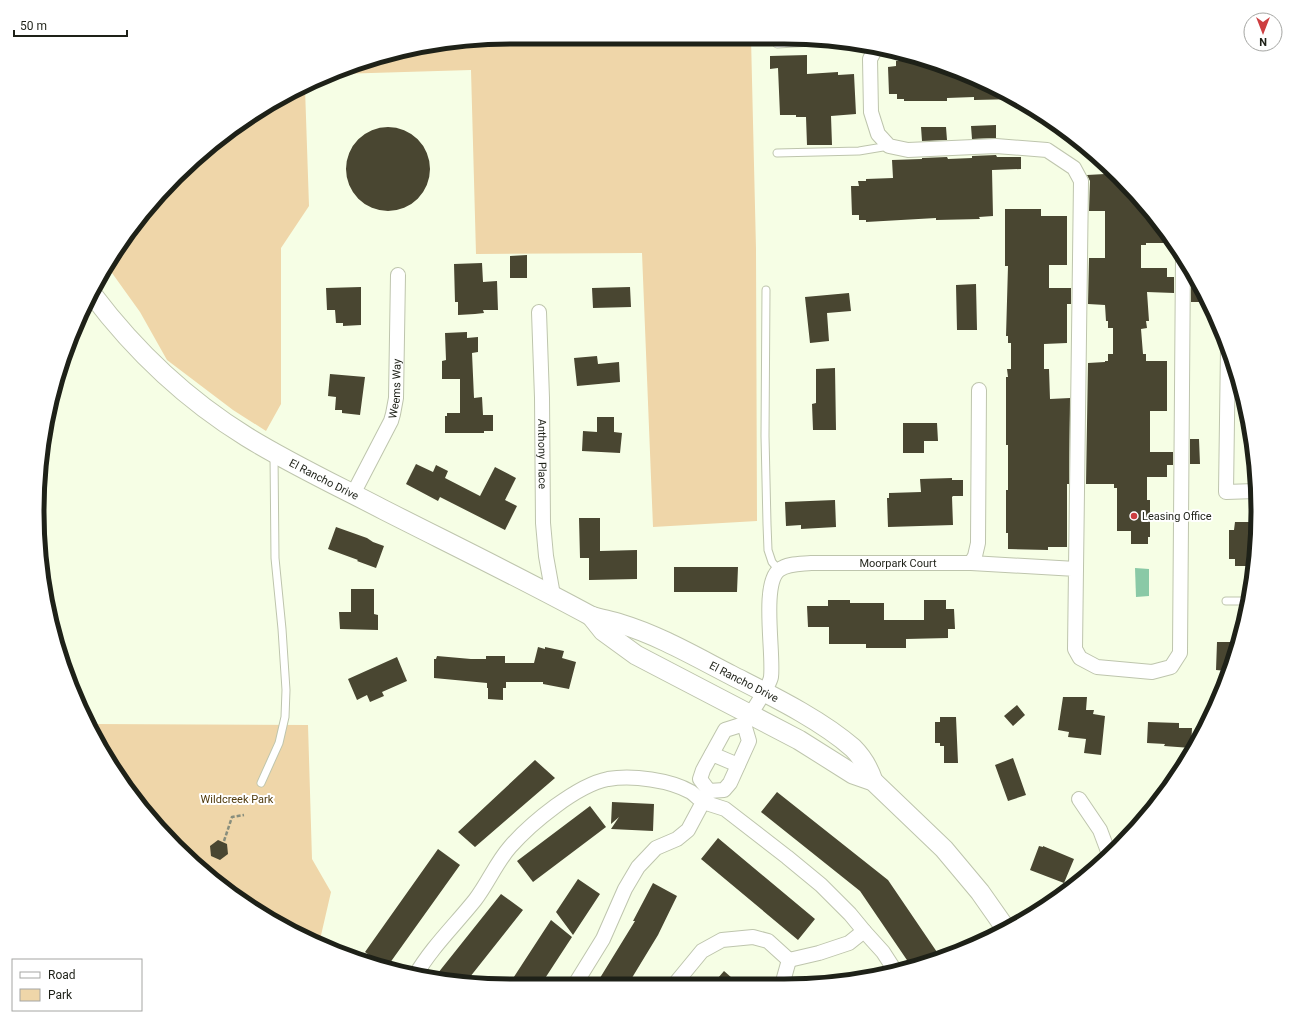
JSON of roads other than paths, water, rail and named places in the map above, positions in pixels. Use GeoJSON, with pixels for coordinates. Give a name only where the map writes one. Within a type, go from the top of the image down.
{"type":"FeatureCollection","features":[{"type":"Feature","properties":{"kind":"main road","name":"El Rancho Drive"},"geometry":{"type":"LineString","coordinates":[[96,299],[118,328],[184,391],[225,422],[274,452],[591,616],[643,632],[764,692],[811,719],[853,749],[864,762],[873,781],[944,849],[980,892],[1003,924]]}},
{"type":"Feature","properties":{"kind":"main road","name":"El Rancho Drive"},"geometry":{"type":"LineString","coordinates":[[591,616],[603,631],[636,655],[747,720],[799,740],[853,774],[873,781]]}},
{"type":"Feature","properties":{"kind":"street"},"geometry":{"type":"LineString","coordinates":[[873,53],[870,59],[871,112],[878,134],[889,146],[908,150],[996,146],[1047,150],[1074,168],[1081,181],[1076,649],[1080,658],[1097,667],[1152,672],[1171,667],[1180,654],[1183,270]]}},
{"type":"Feature","properties":{"kind":"street","name":"Weems Way"},"geometry":{"type":"LineString","coordinates":[[353,494],[394,414],[396,398],[398,275]]}},
{"type":"Feature","properties":{"kind":"street","name":"Anthony Place"},"geometry":{"type":"LineString","coordinates":[[539,312],[542,398],[543,523],[546,556],[553,595]]}},
{"type":"Feature","properties":{"kind":"street"},"geometry":{"type":"LineString","coordinates":[[1228,367],[1226,492],[1250,491]]}},
{"type":"Feature","properties":{"kind":"street"},"geometry":{"type":"LineString","coordinates":[[971,562],[975,556],[978,543],[979,390]]}},
{"type":"Feature","properties":{"kind":"street","name":"Moorpark Court"},"geometry":{"type":"LineString","coordinates":[[779,570],[785,566],[811,563],[971,562],[1076,569]]}},
{"type":"Feature","properties":{"kind":"street"},"geometry":{"type":"LineString","coordinates":[[706,796],[700,779],[703,770],[725,730],[747,720],[771,678],[769,594],[772,579],[779,570]]}},
{"type":"Feature","properties":{"kind":"street"},"geometry":{"type":"LineString","coordinates":[[578,979],[603,939],[625,889],[638,867],[656,848],[677,839],[688,830],[706,796],[724,790],[730,783],[749,741],[747,720]]}},
{"type":"Feature","properties":{"kind":"street"},"geometry":{"type":"LineString","coordinates":[[712,754],[738,765]]}},
{"type":"Feature","properties":{"kind":"street"},"geometry":{"type":"LineString","coordinates":[[418,970],[423,961],[476,899],[508,848],[549,810],[590,785],[608,779],[644,779],[661,781],[692,793],[706,796],[788,857],[821,885],[841,904],[883,952],[892,966]]}},
{"type":"Feature","properties":{"kind":"street"},"geometry":{"type":"LineString","coordinates":[[1079,800],[1100,830],[1108,848]]}},
{"type":"Feature","properties":{"kind":"street"},"geometry":{"type":"LineString","coordinates":[[789,960],[819,953],[848,943],[864,931]]}},
{"type":"Feature","properties":{"kind":"street"},"geometry":{"type":"LineString","coordinates":[[679,979],[702,951],[722,940],[753,937],[768,941],[789,960]]}},
{"type":"Feature","properties":{"kind":"street"},"geometry":{"type":"LineString","coordinates":[[784,979],[789,960]]}},
{"type":"Feature","properties":{"kind":"lane"},"geometry":{"type":"LineString","coordinates":[[777,153],[859,151],[889,146]]}},
{"type":"Feature","properties":{"kind":"lane"},"geometry":{"type":"LineString","coordinates":[[766,290],[765,436],[768,550],[772,562],[779,570]]}},
{"type":"Feature","properties":{"kind":"lane"},"geometry":{"type":"LineString","coordinates":[[261,783],[279,743],[285,717],[286,690],[283,637],[275,558],[274,452]]}},
{"type":"Feature","properties":{"kind":"lane"},"geometry":{"type":"LineString","coordinates":[[1226,602],[1242,601]]}},
{"type":"Feature","properties":{"kind":"place","name":"Leasing Office"},"geometry":{"type":"Point","coordinates":[1134,516]}},
{"type":"Feature","properties":{"kind":"park label","name":"Wildcreek Park"},"geometry":{"type":"Point","coordinates":[237,799]}}]}
